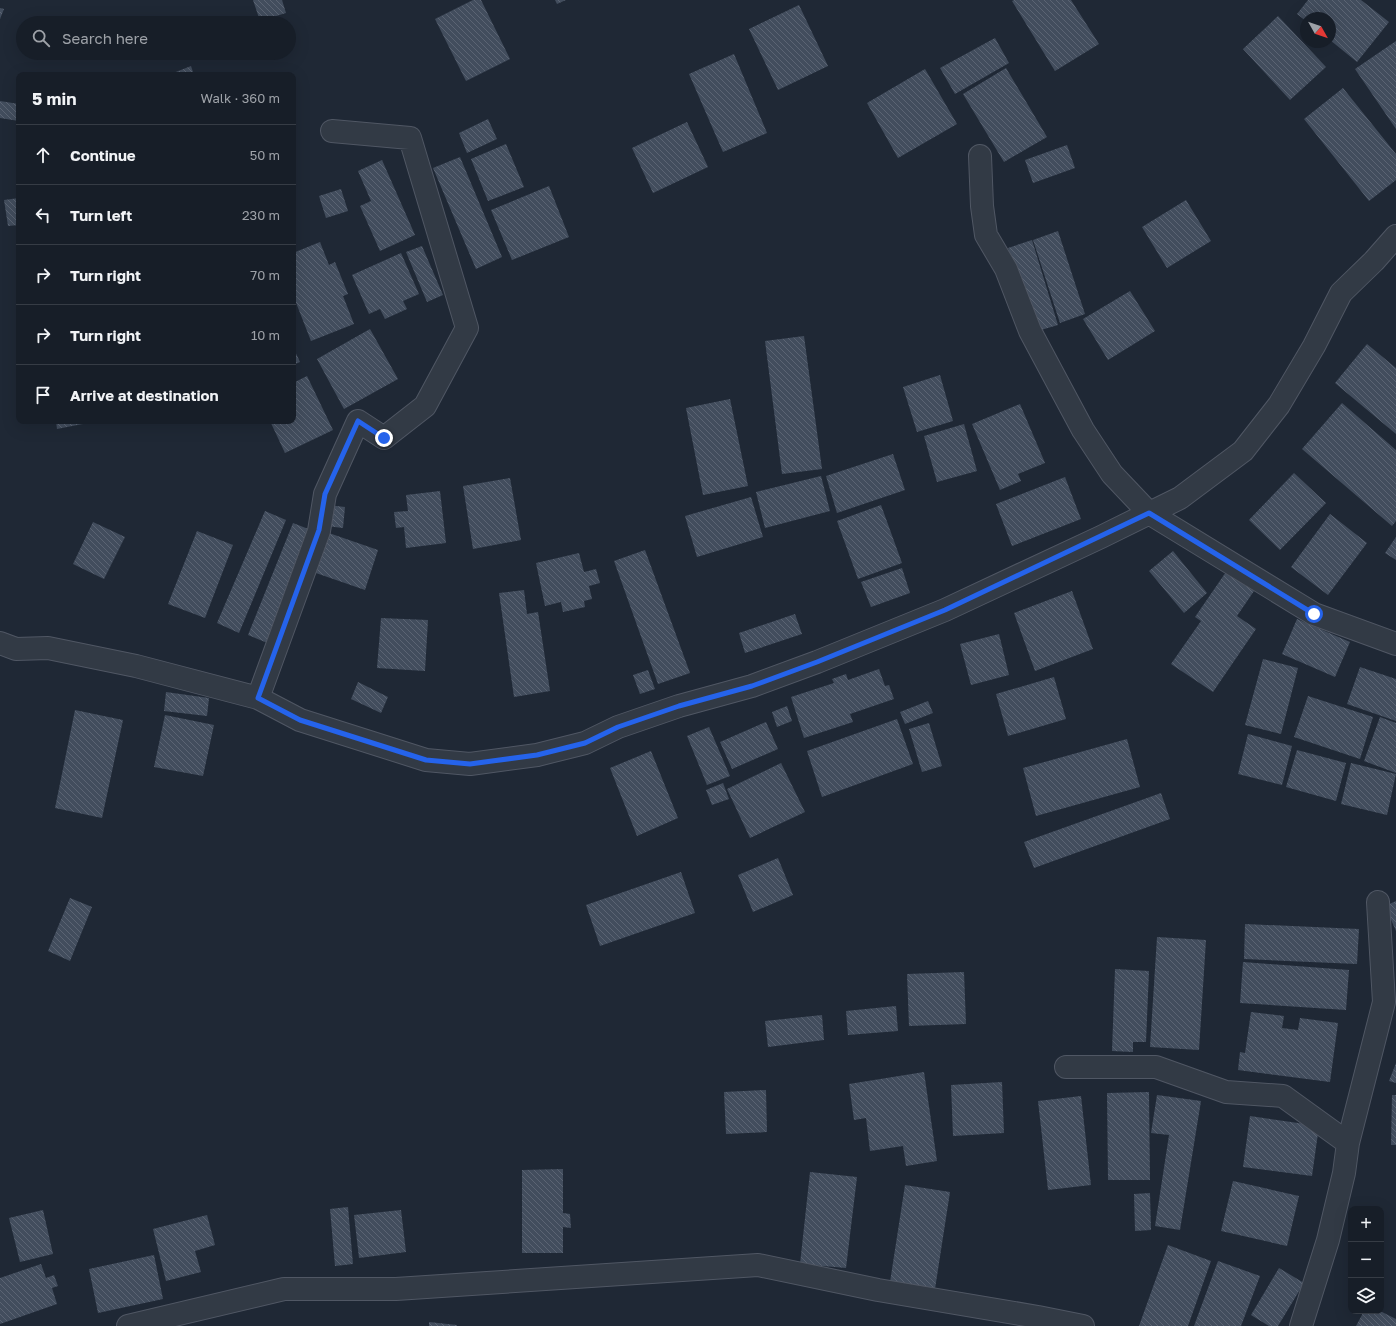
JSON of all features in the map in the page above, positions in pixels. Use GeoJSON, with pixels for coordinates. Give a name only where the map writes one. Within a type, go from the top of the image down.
{"type":"FeatureCollection","features":[{"type":"Feature","properties":{"kind":"street"},"geometry":{"type":"LineString","coordinates":[[258,698],[319,530],[325,494],[358,421],[384,438],[425,406],[467,328],[410,138],[332,131]]}},
{"type":"Feature","properties":{"kind":"street"},"geometry":{"type":"LineString","coordinates":[[980,156],[982,206],[986,235],[1006,269],[1030,331],[1083,430],[1112,474],[1149,513],[1314,614],[1396,644]]}},
{"type":"Feature","properties":{"kind":"street"},"geometry":{"type":"LineString","coordinates":[[0,643],[16,649],[48,648],[136,666],[258,698],[300,720],[426,760],[470,764],[537,755],[585,743],[618,727],[679,706],[752,686],[817,662],[945,610],[1180,498],[1243,451],[1279,406],[1314,346],[1341,293],[1374,261],[1396,236]]}},
{"type":"Feature","properties":{"kind":"street"},"geometry":{"type":"LineString","coordinates":[[1301,1326],[1328,1240],[1344,1173],[1348,1143],[1384,1002],[1378,902]]}},
{"type":"Feature","properties":{"kind":"street"},"geometry":{"type":"LineString","coordinates":[[1066,1067],[1156,1067],[1226,1092],[1283,1096],[1348,1143]]}},
{"type":"Feature","properties":{"kind":"street"},"geometry":{"type":"LineString","coordinates":[[128,1326],[284,1290],[396,1289],[758,1265],[878,1290],[1083,1326]]}},
{"type":"Feature","properties":{"kind":"building"},"geometry":{"type":"Polygon","coordinates":[[[253,0],[282,0],[286,13],[276,16],[258,16],[253,0]]]}},
{"type":"Feature","properties":{"kind":"building"},"geometry":{"type":"Polygon","coordinates":[[[473,0],[481,0],[510,59],[466,81],[435,19],[473,0]]]}},
{"type":"Feature","properties":{"kind":"building"},"geometry":{"type":"Polygon","coordinates":[[[555,0],[566,0],[557,4],[555,0]]]}},
{"type":"Feature","properties":{"kind":"building"},"geometry":{"type":"Polygon","coordinates":[[[1071,0],[1099,44],[1055,71],[1012,1],[1071,0]]]}},
{"type":"Feature","properties":{"kind":"building"},"geometry":{"type":"Polygon","coordinates":[[[1308,0],[1361,0],[1389,22],[1357,62],[1336,45],[1336,12],[1300,12],[1300,16],[1297,14],[1308,0]]]}},
{"type":"Feature","properties":{"kind":"building"},"geometry":{"type":"Polygon","coordinates":[[[799,5],[828,66],[778,90],[749,29],[799,5]]]}},
{"type":"Feature","properties":{"kind":"building"},"geometry":{"type":"Polygon","coordinates":[[[0,8],[4,9],[0,19],[0,8]]]}},
{"type":"Feature","properties":{"kind":"building"},"geometry":{"type":"Polygon","coordinates":[[[1278,16],[1300,39],[1300,48],[1308,48],[1326,67],[1290,100],[1243,49],[1278,16]]]}},
{"type":"Feature","properties":{"kind":"building"},"geometry":{"type":"Polygon","coordinates":[[[995,38],[1009,63],[955,94],[940,68],[995,38]]]}},
{"type":"Feature","properties":{"kind":"building"},"geometry":{"type":"Polygon","coordinates":[[[1396,41],[1396,129],[1355,69],[1396,41]]]}},
{"type":"Feature","properties":{"kind":"building"},"geometry":{"type":"Polygon","coordinates":[[[734,54],[767,133],[723,152],[689,74],[734,54]]]}},
{"type":"Feature","properties":{"kind":"building"},"geometry":{"type":"Polygon","coordinates":[[[191,66],[193,72],[176,72],[191,66]]]}},
{"type":"Feature","properties":{"kind":"building"},"geometry":{"type":"Polygon","coordinates":[[[1006,68],[1047,137],[1004,162],[963,94],[1006,68]]]}},
{"type":"Feature","properties":{"kind":"building"},"geometry":{"type":"Polygon","coordinates":[[[925,69],[957,124],[898,158],[867,103],[925,69]]]}},
{"type":"Feature","properties":{"kind":"building"},"geometry":{"type":"Polygon","coordinates":[[[1343,88],[1396,154],[1396,180],[1369,201],[1304,119],[1343,88]]]}},
{"type":"Feature","properties":{"kind":"building"},"geometry":{"type":"Polygon","coordinates":[[[0,101],[16,104],[16,121],[0,118],[0,101]]]}},
{"type":"Feature","properties":{"kind":"building"},"geometry":{"type":"Polygon","coordinates":[[[488,119],[497,139],[467,153],[459,133],[488,119]]]}},
{"type":"Feature","properties":{"kind":"building"},"geometry":{"type":"Polygon","coordinates":[[[687,122],[708,167],[653,193],[632,148],[687,122]]]}},
{"type":"Feature","properties":{"kind":"building"},"geometry":{"type":"Polygon","coordinates":[[[506,144],[524,187],[488,201],[471,159],[506,144]]]}},
{"type":"Feature","properties":{"kind":"building"},"geometry":{"type":"Polygon","coordinates":[[[1067,145],[1075,168],[1033,183],[1025,160],[1067,145]]]}},
{"type":"Feature","properties":{"kind":"building"},"geometry":{"type":"Polygon","coordinates":[[[460,157],[502,257],[476,269],[433,168],[460,157]]]}},
{"type":"Feature","properties":{"kind":"building"},"geometry":{"type":"Polygon","coordinates":[[[382,160],[415,235],[380,251],[360,206],[371,201],[358,171],[382,160]]]}},
{"type":"Feature","properties":{"kind":"building"},"geometry":{"type":"Polygon","coordinates":[[[549,186],[569,237],[512,260],[491,210],[549,186]]]}},
{"type":"Feature","properties":{"kind":"building"},"geometry":{"type":"Polygon","coordinates":[[[341,189],[348,211],[326,218],[319,196],[341,189]]]}},
{"type":"Feature","properties":{"kind":"building"},"geometry":{"type":"Polygon","coordinates":[[[16,198],[16,225],[8,226],[4,200],[16,198]]]}},
{"type":"Feature","properties":{"kind":"building"},"geometry":{"type":"Polygon","coordinates":[[[1186,200],[1211,241],[1167,268],[1142,227],[1186,200]]]}},
{"type":"Feature","properties":{"kind":"building"},"geometry":{"type":"Polygon","coordinates":[[[1058,231],[1085,314],[1060,323],[1033,240],[1058,231]]]}},
{"type":"Feature","properties":{"kind":"building"},"geometry":{"type":"Polygon","coordinates":[[[1032,240],[1058,325],[1034,332],[1008,248],[1032,240]]]}},
{"type":"Feature","properties":{"kind":"building"},"geometry":{"type":"Polygon","coordinates":[[[320,242],[329,265],[335,262],[348,294],[343,296],[354,324],[311,341],[296,303],[296,252],[320,242]]]}},
{"type":"Feature","properties":{"kind":"building"},"geometry":{"type":"Polygon","coordinates":[[[422,246],[443,295],[427,302],[406,252],[422,246]]]}},
{"type":"Feature","properties":{"kind":"building"},"geometry":{"type":"Polygon","coordinates":[[[401,253],[419,294],[403,301],[407,309],[385,319],[380,309],[369,314],[352,275],[401,253]]]}},
{"type":"Feature","properties":{"kind":"building"},"geometry":{"type":"Polygon","coordinates":[[[1130,291],[1155,331],[1108,360],[1083,319],[1130,291]]]}},
{"type":"Feature","properties":{"kind":"building"},"geometry":{"type":"Polygon","coordinates":[[[370,329],[398,379],[344,409],[317,359],[370,329]]]}},
{"type":"Feature","properties":{"kind":"building"},"geometry":{"type":"Polygon","coordinates":[[[804,336],[822,469],[782,474],[765,341],[804,336]]]}},
{"type":"Feature","properties":{"kind":"building"},"geometry":{"type":"Polygon","coordinates":[[[1367,344],[1396,368],[1396,434],[1335,383],[1367,344]]]}},
{"type":"Feature","properties":{"kind":"building"},"geometry":{"type":"Polygon","coordinates":[[[296,353],[300,362],[296,364],[296,353]]]}},
{"type":"Feature","properties":{"kind":"building"},"geometry":{"type":"Polygon","coordinates":[[[940,375],[953,421],[917,432],[903,387],[940,375]]]}},
{"type":"Feature","properties":{"kind":"building"},"geometry":{"type":"Polygon","coordinates":[[[307,376],[333,430],[285,453],[271,424],[296,424],[296,382],[307,376]]]}},
{"type":"Feature","properties":{"kind":"building"},"geometry":{"type":"Polygon","coordinates":[[[730,399],[748,486],[703,495],[686,408],[730,399]]]}},
{"type":"Feature","properties":{"kind":"building"},"geometry":{"type":"Polygon","coordinates":[[[1342,403],[1396,450],[1396,521],[1392,526],[1302,449],[1342,403]]]}},
{"type":"Feature","properties":{"kind":"building"},"geometry":{"type":"Polygon","coordinates":[[[1020,404],[1045,463],[1018,474],[1021,481],[1000,490],[972,424],[1020,404]]]}},
{"type":"Feature","properties":{"kind":"building"},"geometry":{"type":"Polygon","coordinates":[[[56,424],[83,424],[57,429],[56,424]]]}},
{"type":"Feature","properties":{"kind":"building"},"geometry":{"type":"Polygon","coordinates":[[[964,424],[977,471],[937,482],[924,436],[964,424]]]}},
{"type":"Feature","properties":{"kind":"building"},"geometry":{"type":"Polygon","coordinates":[[[893,454],[905,490],[837,513],[826,476],[893,454]]]}},
{"type":"Feature","properties":{"kind":"building"},"geometry":{"type":"Polygon","coordinates":[[[1294,473],[1326,503],[1280,550],[1249,520],[1294,473]]]}},
{"type":"Feature","properties":{"kind":"building"},"geometry":{"type":"Polygon","coordinates":[[[821,476],[830,511],[765,528],[756,492],[821,476]]]}},
{"type":"Feature","properties":{"kind":"building"},"geometry":{"type":"Polygon","coordinates":[[[1065,477],[1081,519],[1012,546],[996,504],[1065,477]]]}},
{"type":"Feature","properties":{"kind":"building"},"geometry":{"type":"Polygon","coordinates":[[[510,478],[521,540],[473,549],[463,486],[510,478]]]}},
{"type":"Feature","properties":{"kind":"building"},"geometry":{"type":"Polygon","coordinates":[[[440,491],[446,543],[406,548],[404,527],[396,528],[394,512],[408,511],[406,495],[440,491]]]}},
{"type":"Feature","properties":{"kind":"building"},"geometry":{"type":"Polygon","coordinates":[[[751,497],[763,537],[697,557],[685,516],[751,497]]]}},
{"type":"Feature","properties":{"kind":"building"},"geometry":{"type":"Polygon","coordinates":[[[328,505],[345,507],[343,528],[326,526],[328,505]]]}},
{"type":"Feature","properties":{"kind":"building"},"geometry":{"type":"Polygon","coordinates":[[[881,505],[902,563],[858,579],[837,521],[881,505]]]}},
{"type":"Feature","properties":{"kind":"building"},"geometry":{"type":"Polygon","coordinates":[[[265,511],[286,520],[239,633],[217,623],[265,511]]]}},
{"type":"Feature","properties":{"kind":"building"},"geometry":{"type":"Polygon","coordinates":[[[1330,514],[1367,543],[1328,595],[1291,567],[1330,514]]]}},
{"type":"Feature","properties":{"kind":"building"},"geometry":{"type":"Polygon","coordinates":[[[93,522],[125,537],[104,579],[73,564],[93,522]]]}},
{"type":"Feature","properties":{"kind":"building"},"geometry":{"type":"Polygon","coordinates":[[[293,523],[316,532],[270,644],[248,635],[293,523]]]}},
{"type":"Feature","properties":{"kind":"building"},"geometry":{"type":"Polygon","coordinates":[[[197,531],[233,545],[205,618],[168,604],[197,531]]]}},
{"type":"Feature","properties":{"kind":"building"},"geometry":{"type":"Polygon","coordinates":[[[326,532],[378,550],[365,590],[313,572],[326,532]]]}},
{"type":"Feature","properties":{"kind":"building"},"geometry":{"type":"Polygon","coordinates":[[[1396,537],[1396,560],[1385,553],[1396,537]]]}},
{"type":"Feature","properties":{"kind":"building"},"geometry":{"type":"Polygon","coordinates":[[[645,550],[690,673],[658,684],[614,561],[645,550]]]}},
{"type":"Feature","properties":{"kind":"building"},"geometry":{"type":"Polygon","coordinates":[[[1173,551],[1207,593],[1184,613],[1149,571],[1173,551]]]}},
{"type":"Feature","properties":{"kind":"building"},"geometry":{"type":"Polygon","coordinates":[[[579,553],[584,572],[596,569],[600,583],[589,586],[592,599],[584,601],[585,607],[563,612],[561,602],[545,606],[536,563],[579,553]]]}},
{"type":"Feature","properties":{"kind":"building"},"geometry":{"type":"Polygon","coordinates":[[[902,568],[910,593],[871,607],[861,582],[902,568]]]}},
{"type":"Feature","properties":{"kind":"building"},"geometry":{"type":"Polygon","coordinates":[[[1226,572],[1254,591],[1237,616],[1256,629],[1213,692],[1171,664],[1201,621],[1195,617],[1226,572]]]}},
{"type":"Feature","properties":{"kind":"building"},"geometry":{"type":"Polygon","coordinates":[[[524,590],[527,614],[538,612],[550,691],[514,697],[499,593],[524,590]]]}},
{"type":"Feature","properties":{"kind":"building"},"geometry":{"type":"Polygon","coordinates":[[[1072,591],[1093,649],[1035,671],[1014,613],[1072,591]]]}},
{"type":"Feature","properties":{"kind":"building"},"geometry":{"type":"Polygon","coordinates":[[[795,614],[802,634],[745,653],[739,633],[795,614]]]}},
{"type":"Feature","properties":{"kind":"building"},"geometry":{"type":"Polygon","coordinates":[[[381,618],[428,620],[425,671],[377,668],[381,618]]]}},
{"type":"Feature","properties":{"kind":"building"},"geometry":{"type":"Polygon","coordinates":[[[1297,619],[1350,642],[1335,677],[1282,654],[1297,619]]]}},
{"type":"Feature","properties":{"kind":"building"},"geometry":{"type":"Polygon","coordinates":[[[999,634],[1009,675],[971,685],[960,644],[999,634]]]}},
{"type":"Feature","properties":{"kind":"building"},"geometry":{"type":"Polygon","coordinates":[[[1263,659],[1298,668],[1281,734],[1245,725],[1263,659]]]}},
{"type":"Feature","properties":{"kind":"building"},"geometry":{"type":"Polygon","coordinates":[[[1360,667],[1396,679],[1396,721],[1347,704],[1360,667]]]}},
{"type":"Feature","properties":{"kind":"building"},"geometry":{"type":"Polygon","coordinates":[[[879,669],[885,686],[889,685],[894,699],[850,714],[853,722],[804,738],[791,697],[834,683],[832,679],[846,674],[848,680],[879,669]]]}},
{"type":"Feature","properties":{"kind":"building"},"geometry":{"type":"Polygon","coordinates":[[[648,670],[655,689],[640,694],[633,675],[648,670]]]}},
{"type":"Feature","properties":{"kind":"building"},"geometry":{"type":"Polygon","coordinates":[[[1054,677],[1066,719],[1008,736],[996,694],[1054,677]]]}},
{"type":"Feature","properties":{"kind":"building"},"geometry":{"type":"Polygon","coordinates":[[[358,682],[388,697],[381,713],[351,699],[358,682]]]}},
{"type":"Feature","properties":{"kind":"building"},"geometry":{"type":"Polygon","coordinates":[[[166,692],[209,698],[207,716],[164,711],[166,692]]]}},
{"type":"Feature","properties":{"kind":"building"},"geometry":{"type":"Polygon","coordinates":[[[1308,696],[1373,717],[1360,759],[1294,737],[1308,696]]]}},
{"type":"Feature","properties":{"kind":"building"},"geometry":{"type":"Polygon","coordinates":[[[928,701],[933,713],[905,724],[900,712],[928,701]]]}},
{"type":"Feature","properties":{"kind":"building"},"geometry":{"type":"Polygon","coordinates":[[[787,706],[792,721],[777,727],[772,712],[787,706]]]}},
{"type":"Feature","properties":{"kind":"building"},"geometry":{"type":"Polygon","coordinates":[[[75,710],[123,720],[102,818],[55,808],[75,710]]]}},
{"type":"Feature","properties":{"kind":"building"},"geometry":{"type":"Polygon","coordinates":[[[165,715],[214,725],[203,776],[154,767],[165,715]]]}},
{"type":"Feature","properties":{"kind":"building"},"geometry":{"type":"Polygon","coordinates":[[[1380,717],[1396,723],[1396,773],[1364,761],[1380,717]]]}},
{"type":"Feature","properties":{"kind":"building"},"geometry":{"type":"Polygon","coordinates":[[[897,719],[913,764],[822,797],[807,751],[897,719]]]}},
{"type":"Feature","properties":{"kind":"building"},"geometry":{"type":"Polygon","coordinates":[[[766,722],[778,749],[732,769],[720,742],[766,722]]]}},
{"type":"Feature","properties":{"kind":"building"},"geometry":{"type":"Polygon","coordinates":[[[929,723],[942,766],[922,772],[909,729],[929,723]]]}},
{"type":"Feature","properties":{"kind":"building"},"geometry":{"type":"Polygon","coordinates":[[[709,727],[730,776],[707,785],[687,736],[709,727]]]}},
{"type":"Feature","properties":{"kind":"building"},"geometry":{"type":"Polygon","coordinates":[[[1248,734],[1292,746],[1282,785],[1238,774],[1248,734]]]}},
{"type":"Feature","properties":{"kind":"building"},"geometry":{"type":"Polygon","coordinates":[[[1127,739],[1140,787],[1036,816],[1023,768],[1127,739]]]}},
{"type":"Feature","properties":{"kind":"building"},"geometry":{"type":"Polygon","coordinates":[[[1297,750],[1346,763],[1336,801],[1286,787],[1297,750]]]}},
{"type":"Feature","properties":{"kind":"building"},"geometry":{"type":"Polygon","coordinates":[[[651,751],[678,818],[637,836],[610,768],[651,751]]]}},
{"type":"Feature","properties":{"kind":"building"},"geometry":{"type":"Polygon","coordinates":[[[781,763],[805,812],[750,838],[727,789],[781,763]]]}},
{"type":"Feature","properties":{"kind":"building"},"geometry":{"type":"Polygon","coordinates":[[[1351,763],[1396,774],[1387,815],[1341,804],[1351,763]]]}},
{"type":"Feature","properties":{"kind":"building"},"geometry":{"type":"Polygon","coordinates":[[[723,783],[729,799],[712,805],[706,790],[723,783]]]}},
{"type":"Feature","properties":{"kind":"building"},"geometry":{"type":"Polygon","coordinates":[[[1161,793],[1170,819],[1034,868],[1024,842],[1161,793]]]}},
{"type":"Feature","properties":{"kind":"building"},"geometry":{"type":"Polygon","coordinates":[[[778,858],[793,895],[753,912],[738,875],[778,858]]]}},
{"type":"Feature","properties":{"kind":"building"},"geometry":{"type":"Polygon","coordinates":[[[681,872],[695,913],[600,946],[586,905],[681,872]]]}},
{"type":"Feature","properties":{"kind":"building"},"geometry":{"type":"Polygon","coordinates":[[[70,898],[92,907],[70,961],[48,951],[70,898]]]}},
{"type":"Feature","properties":{"kind":"building"},"geometry":{"type":"Polygon","coordinates":[[[1396,901],[1396,931],[1385,906],[1396,901]]]}},
{"type":"Feature","properties":{"kind":"building"},"geometry":{"type":"Polygon","coordinates":[[[1245,924],[1359,929],[1357,964],[1244,959],[1245,924]]]}},
{"type":"Feature","properties":{"kind":"building"},"geometry":{"type":"Polygon","coordinates":[[[1157,937],[1206,940],[1199,1050],[1150,1047],[1157,937]]]}},
{"type":"Feature","properties":{"kind":"building"},"geometry":{"type":"Polygon","coordinates":[[[1243,962],[1349,970],[1346,1010],[1240,1003],[1243,962]]]}},
{"type":"Feature","properties":{"kind":"building"},"geometry":{"type":"Polygon","coordinates":[[[1115,969],[1149,971],[1146,1042],[1133,1042],[1133,1052],[1112,1051],[1115,969]]]}},
{"type":"Feature","properties":{"kind":"building"},"geometry":{"type":"Polygon","coordinates":[[[964,972],[966,1024],[909,1026],[907,974],[964,972]]]}},
{"type":"Feature","properties":{"kind":"building"},"geometry":{"type":"Polygon","coordinates":[[[896,1006],[898,1031],[848,1035],[846,1011],[896,1006]]]}},
{"type":"Feature","properties":{"kind":"building"},"geometry":{"type":"Polygon","coordinates":[[[1251,1012],[1284,1016],[1282,1028],[1298,1030],[1300,1018],[1338,1023],[1330,1082],[1238,1070],[1240,1052],[1245,1053],[1251,1012]]]}},
{"type":"Feature","properties":{"kind":"building"},"geometry":{"type":"Polygon","coordinates":[[[822,1015],[824,1040],[768,1047],[765,1021],[822,1015]]]}},
{"type":"Feature","properties":{"kind":"building"},"geometry":{"type":"Polygon","coordinates":[[[1396,1063],[1396,1083],[1389,1081],[1396,1063]]]}},
{"type":"Feature","properties":{"kind":"building"},"geometry":{"type":"Polygon","coordinates":[[[924,1072],[937,1161],[906,1166],[903,1146],[870,1151],[866,1118],[854,1120],[849,1084],[924,1072]]]}},
{"type":"Feature","properties":{"kind":"building"},"geometry":{"type":"Polygon","coordinates":[[[1002,1082],[1004,1133],[953,1136],[951,1085],[1002,1082]]]}},
{"type":"Feature","properties":{"kind":"building"},"geometry":{"type":"Polygon","coordinates":[[[766,1090],[767,1132],[726,1134],[724,1092],[766,1090]]]}},
{"type":"Feature","properties":{"kind":"building"},"geometry":{"type":"Polygon","coordinates":[[[1149,1092],[1150,1180],[1108,1180],[1107,1093],[1149,1092]]]}},
{"type":"Feature","properties":{"kind":"building"},"geometry":{"type":"Polygon","coordinates":[[[1157,1095],[1201,1101],[1180,1230],[1155,1226],[1169,1135],[1151,1133],[1157,1095]]]}},
{"type":"Feature","properties":{"kind":"building"},"geometry":{"type":"Polygon","coordinates":[[[1392,1095],[1396,1095],[1396,1145],[1391,1145],[1392,1095]]]}},
{"type":"Feature","properties":{"kind":"building"},"geometry":{"type":"Polygon","coordinates":[[[1081,1096],[1091,1185],[1048,1190],[1038,1101],[1081,1096]]]}},
{"type":"Feature","properties":{"kind":"building"},"geometry":{"type":"Polygon","coordinates":[[[1250,1116],[1319,1126],[1312,1176],[1243,1167],[1250,1116]]]}},
{"type":"Feature","properties":{"kind":"building"},"geometry":{"type":"Polygon","coordinates":[[[563,1169],[563,1213],[570,1214],[571,1228],[563,1227],[563,1253],[522,1253],[522,1170],[563,1169]]]}},
{"type":"Feature","properties":{"kind":"building"},"geometry":{"type":"Polygon","coordinates":[[[810,1172],[857,1177],[846,1268],[800,1264],[810,1172]]]}},
{"type":"Feature","properties":{"kind":"building"},"geometry":{"type":"Polygon","coordinates":[[[1233,1181],[1299,1196],[1287,1246],[1221,1231],[1233,1181]]]}},
{"type":"Feature","properties":{"kind":"building"},"geometry":{"type":"Polygon","coordinates":[[[905,1185],[950,1192],[935,1289],[890,1282],[905,1185]]]}},
{"type":"Feature","properties":{"kind":"building"},"geometry":{"type":"Polygon","coordinates":[[[1150,1193],[1151,1230],[1135,1231],[1134,1194],[1150,1193]]]}},
{"type":"Feature","properties":{"kind":"building"},"geometry":{"type":"Polygon","coordinates":[[[348,1207],[353,1264],[335,1266],[330,1209],[348,1207]]]}},
{"type":"Feature","properties":{"kind":"building"},"geometry":{"type":"Polygon","coordinates":[[[43,1210],[53,1254],[20,1262],[9,1218],[43,1210]]]}},
{"type":"Feature","properties":{"kind":"building"},"geometry":{"type":"Polygon","coordinates":[[[401,1210],[406,1252],[359,1258],[354,1215],[401,1210]]]}},
{"type":"Feature","properties":{"kind":"building"},"geometry":{"type":"Polygon","coordinates":[[[207,1215],[215,1245],[195,1251],[201,1272],[166,1281],[153,1229],[207,1215]]]}},
{"type":"Feature","properties":{"kind":"building"},"geometry":{"type":"Polygon","coordinates":[[[1168,1245],[1211,1261],[1188,1326],[1139,1326],[1168,1245]]]}},
{"type":"Feature","properties":{"kind":"building"},"geometry":{"type":"Polygon","coordinates":[[[154,1255],[163,1299],[98,1313],[89,1269],[154,1255]]]}},
{"type":"Feature","properties":{"kind":"building"},"geometry":{"type":"Polygon","coordinates":[[[1218,1261],[1260,1276],[1241,1326],[1194,1326],[1218,1261]]]}},
{"type":"Feature","properties":{"kind":"building"},"geometry":{"type":"Polygon","coordinates":[[[41,1264],[46,1278],[54,1275],[58,1286],[52,1288],[57,1304],[0,1324],[0,1278],[41,1264]]]}},
{"type":"Feature","properties":{"kind":"building"},"geometry":{"type":"Polygon","coordinates":[[[1279,1268],[1304,1283],[1278,1326],[1269,1326],[1251,1315],[1279,1268]]]}},
{"type":"Feature","properties":{"kind":"building"},"geometry":{"type":"Polygon","coordinates":[[[1384,1313],[1396,1319],[1396,1326],[1356,1326],[1362,1314],[1384,1313]]]}},
{"type":"Feature","properties":{"kind":"building"},"geometry":{"type":"Polygon","coordinates":[[[429,1322],[457,1325],[457,1326],[429,1326],[429,1322]]]}},
{"type":"Feature","properties":{"kind":"route"},"geometry":{"type":"LineString","coordinates":[[384,438],[358,421],[325,494],[319,530],[258,698],[300,720],[426,760],[470,764],[537,755],[585,743],[618,727],[679,706],[752,686],[817,662],[945,610],[1149,513],[1314,614]]}}]}
